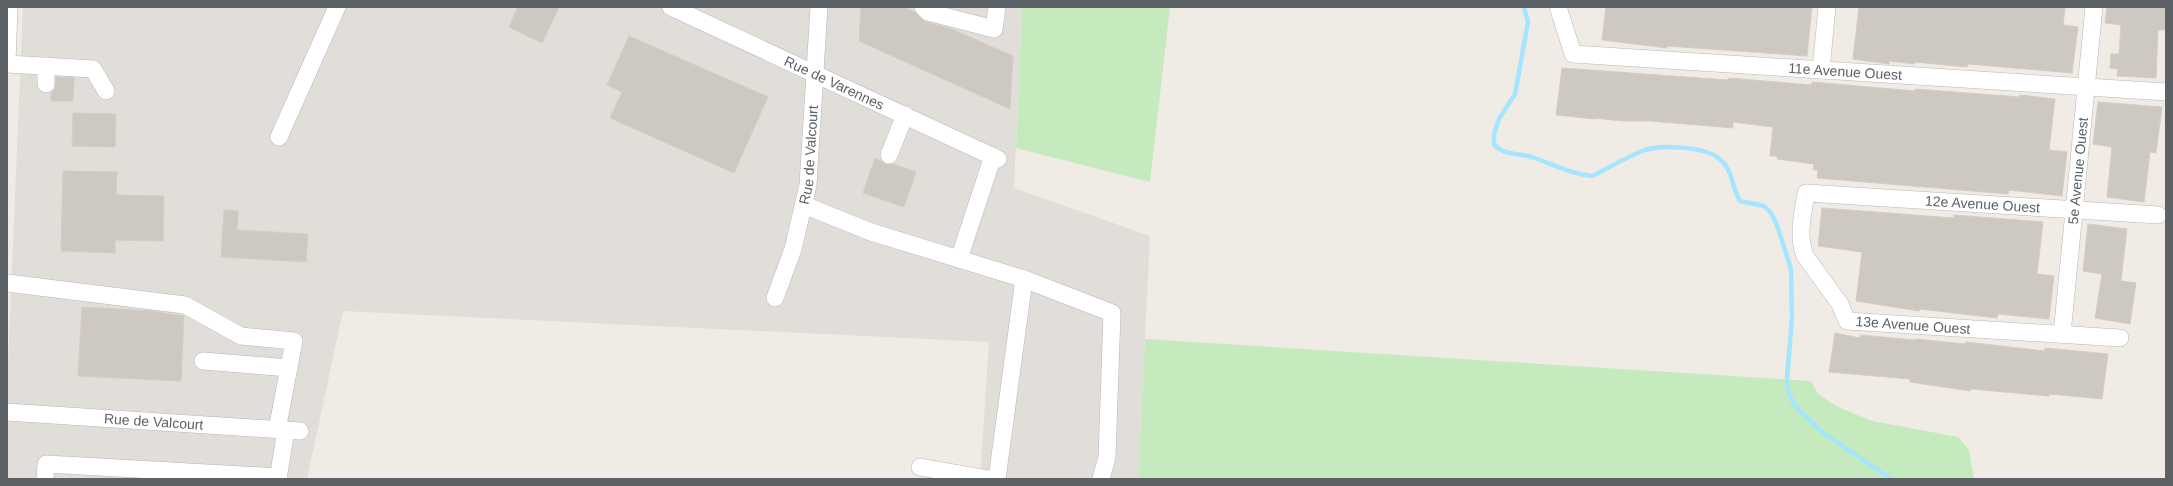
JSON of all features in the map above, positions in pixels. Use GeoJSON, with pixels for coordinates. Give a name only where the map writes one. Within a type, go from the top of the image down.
{"type":"FeatureCollection","features":[{"type":"Feature","properties":{"kind":"street"},"geometry":{"type":"LineString","coordinates":[[9,7],[7,64],[93,69],[106,91]]}},
{"type":"Feature","properties":{"kind":"street"},"geometry":{"type":"LineString","coordinates":[[279,138],[337,7]]}},
{"type":"Feature","properties":{"kind":"street","name":"Rue de Varennes"},"geometry":{"type":"LineString","coordinates":[[671,7],[995,157],[959,259]]}},
{"type":"Feature","properties":{"kind":"street","name":"Rue de Valcourt"},"geometry":{"type":"LineString","coordinates":[[775,298],[791,255],[808,184],[819,7]]}},
{"type":"Feature","properties":{"kind":"street"},"geometry":{"type":"LineString","coordinates":[[923,7],[928,12],[994,29],[997,7]]}},
{"type":"Feature","properties":{"kind":"street","name":"11e Avenue Ouest"},"geometry":{"type":"LineString","coordinates":[[1558,7],[1573,54],[2166,92]]}},
{"type":"Feature","properties":{"kind":"street"},"geometry":{"type":"LineString","coordinates":[[1821,70],[1827,7]]}},
{"type":"Feature","properties":{"kind":"street","name":"5e Avenue Ouest"},"geometry":{"type":"LineString","coordinates":[[2062,334],[2094,7]]}},
{"type":"Feature","properties":{"kind":"street"},"geometry":{"type":"LineString","coordinates":[[46,66],[46,84]]}},
{"type":"Feature","properties":{"kind":"street"},"geometry":{"type":"LineString","coordinates":[[889,155],[905,116]]}},
{"type":"Feature","properties":{"kind":"street","name":"12e Avenue Ouest"},"geometry":{"type":"LineString","coordinates":[[1806,193],[2158,215]]}},
{"type":"Feature","properties":{"kind":"street","name":"13e Avenue Ouest"},"geometry":{"type":"LineString","coordinates":[[1806,193],[1800,240],[1802,249],[1805,256],[1840,304],[1848,321],[2120,338]]}},
{"type":"Feature","properties":{"kind":"street"},"geometry":{"type":"LineString","coordinates":[[804,205],[871,232],[1024,279],[1112,313],[1107,457],[1101,479]]}},
{"type":"Feature","properties":{"kind":"street"},"geometry":{"type":"LineString","coordinates":[[997,479],[1024,279]]}},
{"type":"Feature","properties":{"kind":"street"},"geometry":{"type":"LineString","coordinates":[[7,283],[185,305],[241,336],[294,341],[288,368],[288,430],[279,478],[46,464],[45,479]]}},
{"type":"Feature","properties":{"kind":"street"},"geometry":{"type":"LineString","coordinates":[[202,361],[288,368]]}},
{"type":"Feature","properties":{"kind":"street","name":"Rue de Valcourt"},"geometry":{"type":"LineString","coordinates":[[7,412],[288,430]]}},
{"type":"Feature","properties":{"kind":"street"},"geometry":{"type":"LineString","coordinates":[[920,467],[989,479]]}},
{"type":"Feature","properties":{"kind":"shaded area"},"geometry":{"type":"Polygon","coordinates":[[[23,7],[1022,7],[1014,188],[1150,236],[1138,479],[980,479],[989,342],[343,311],[307,479],[7,479],[7,387],[23,7]]]}},
{"type":"Feature","properties":{"kind":"green space"},"geometry":{"type":"Polygon","coordinates":[[[1022,7],[1170,7],[1150,182],[1016,148],[1022,7]]]}},
{"type":"Feature","properties":{"kind":"green space"},"geometry":{"type":"Polygon","coordinates":[[[1145,339],[1811,381],[1818,394],[1838,407],[1872,421],[1958,437],[1969,450],[1974,479],[1138,479],[1145,339]]]}},
{"type":"Feature","properties":{"kind":"building"},"geometry":{"type":"Polygon","coordinates":[[[518,7],[559,7],[542,43],[509,27],[518,7]]]}},
{"type":"Feature","properties":{"kind":"building"},"geometry":{"type":"Polygon","coordinates":[[[861,7],[903,7],[915,12],[925,22],[949,28],[1013,56],[1010,109],[859,41],[861,7]]]}},
{"type":"Feature","properties":{"kind":"building"},"geometry":{"type":"Polygon","coordinates":[[[1606,7],[1812,7],[1807,56],[1667,46],[1667,48],[1602,40],[1606,7]]]}},
{"type":"Feature","properties":{"kind":"building"},"geometry":{"type":"Polygon","coordinates":[[[1859,7],[2065,7],[2063,25],[2078,27],[2072,73],[1968,64],[1967,67],[1889,61],[1889,64],[1853,59],[1859,7]]]}},
{"type":"Feature","properties":{"kind":"building"},"geometry":{"type":"Polygon","coordinates":[[[2107,7],[2166,7],[2166,30],[2158,30],[2156,78],[2117,76],[2118,69],[2110,68],[2111,54],[2119,54],[2121,25],[2105,23],[2107,7]]]}},
{"type":"Feature","properties":{"kind":"building"},"geometry":{"type":"Polygon","coordinates":[[[629,36],[768,97],[734,173],[610,118],[622,92],[607,85],[629,36]]]}},
{"type":"Feature","properties":{"kind":"building"},"geometry":{"type":"Polygon","coordinates":[[[1562,68],[1728,80],[1729,78],[1812,85],[1812,82],[1915,91],[1915,89],[2019,97],[2020,95],[2055,99],[2049,150],[2067,152],[2062,196],[2009,190],[2008,194],[1817,178],[1818,170],[1813,170],[1814,164],[1777,159],[1777,156],[1770,156],[1773,127],[1733,122],[1733,128],[1556,115],[1562,68]]]}},
{"type":"Feature","properties":{"kind":"building"},"geometry":{"type":"Polygon","coordinates":[[[56,77],[74,78],[73,101],[51,101],[51,93],[55,89],[56,77]]]}},
{"type":"Feature","properties":{"kind":"building"},"geometry":{"type":"Polygon","coordinates":[[[2098,102],[2162,107],[2156,153],[2150,152],[2144,202],[2107,197],[2112,147],[2093,144],[2098,102]]]}},
{"type":"Feature","properties":{"kind":"building"},"geometry":{"type":"Polygon","coordinates":[[[73,113],[116,114],[115,147],[72,146],[73,113]]]}},
{"type":"Feature","properties":{"kind":"building"},"geometry":{"type":"Polygon","coordinates":[[[875,158],[886,164],[893,164],[916,172],[904,207],[863,193],[875,158]]]}},
{"type":"Feature","properties":{"kind":"building"},"geometry":{"type":"Polygon","coordinates":[[[63,171],[117,172],[116,195],[164,196],[163,241],[115,240],[115,253],[61,251],[63,171]]]}},
{"type":"Feature","properties":{"kind":"building"},"geometry":{"type":"Polygon","coordinates":[[[1822,208],[1954,218],[1954,215],[2043,222],[2037,274],[2054,276],[2049,319],[1998,314],[1997,318],[1920,309],[1919,311],[1856,301],[1862,252],[1818,246],[1822,208]]]}},
{"type":"Feature","properties":{"kind":"building"},"geometry":{"type":"Polygon","coordinates":[[[224,210],[238,211],[237,230],[308,234],[306,262],[221,257],[224,210]]]}},
{"type":"Feature","properties":{"kind":"building"},"geometry":{"type":"Polygon","coordinates":[[[2088,224],[2127,229],[2121,281],[2136,283],[2130,324],[2095,318],[2102,274],[2083,271],[2088,224]]]}},
{"type":"Feature","properties":{"kind":"building"},"geometry":{"type":"Polygon","coordinates":[[[82,307],[151,311],[184,316],[181,381],[78,376],[82,307]]]}},
{"type":"Feature","properties":{"kind":"building"},"geometry":{"type":"Polygon","coordinates":[[[1835,333],[1860,338],[1860,335],[1965,344],[1966,342],[2045,351],[2045,348],[2108,354],[2102,399],[1971,389],[1970,391],[1910,382],[1910,379],[1829,372],[1835,333]]]}},
{"type":"Feature","properties":{"kind":"waterway"},"geometry":{"type":"LineString","coordinates":[[1524,7],[1528,22],[1515,94],[1499,119],[1494,134],[1494,145],[1508,153],[1532,157],[1569,171],[1592,176],[1642,151],[1660,147],[1694,149],[1714,155],[1721,160],[1728,169],[1740,201],[1764,206],[1771,213],[1777,225],[1791,269],[1792,317],[1787,379],[1788,392],[1795,406],[1822,432],[1891,479]]}}]}
